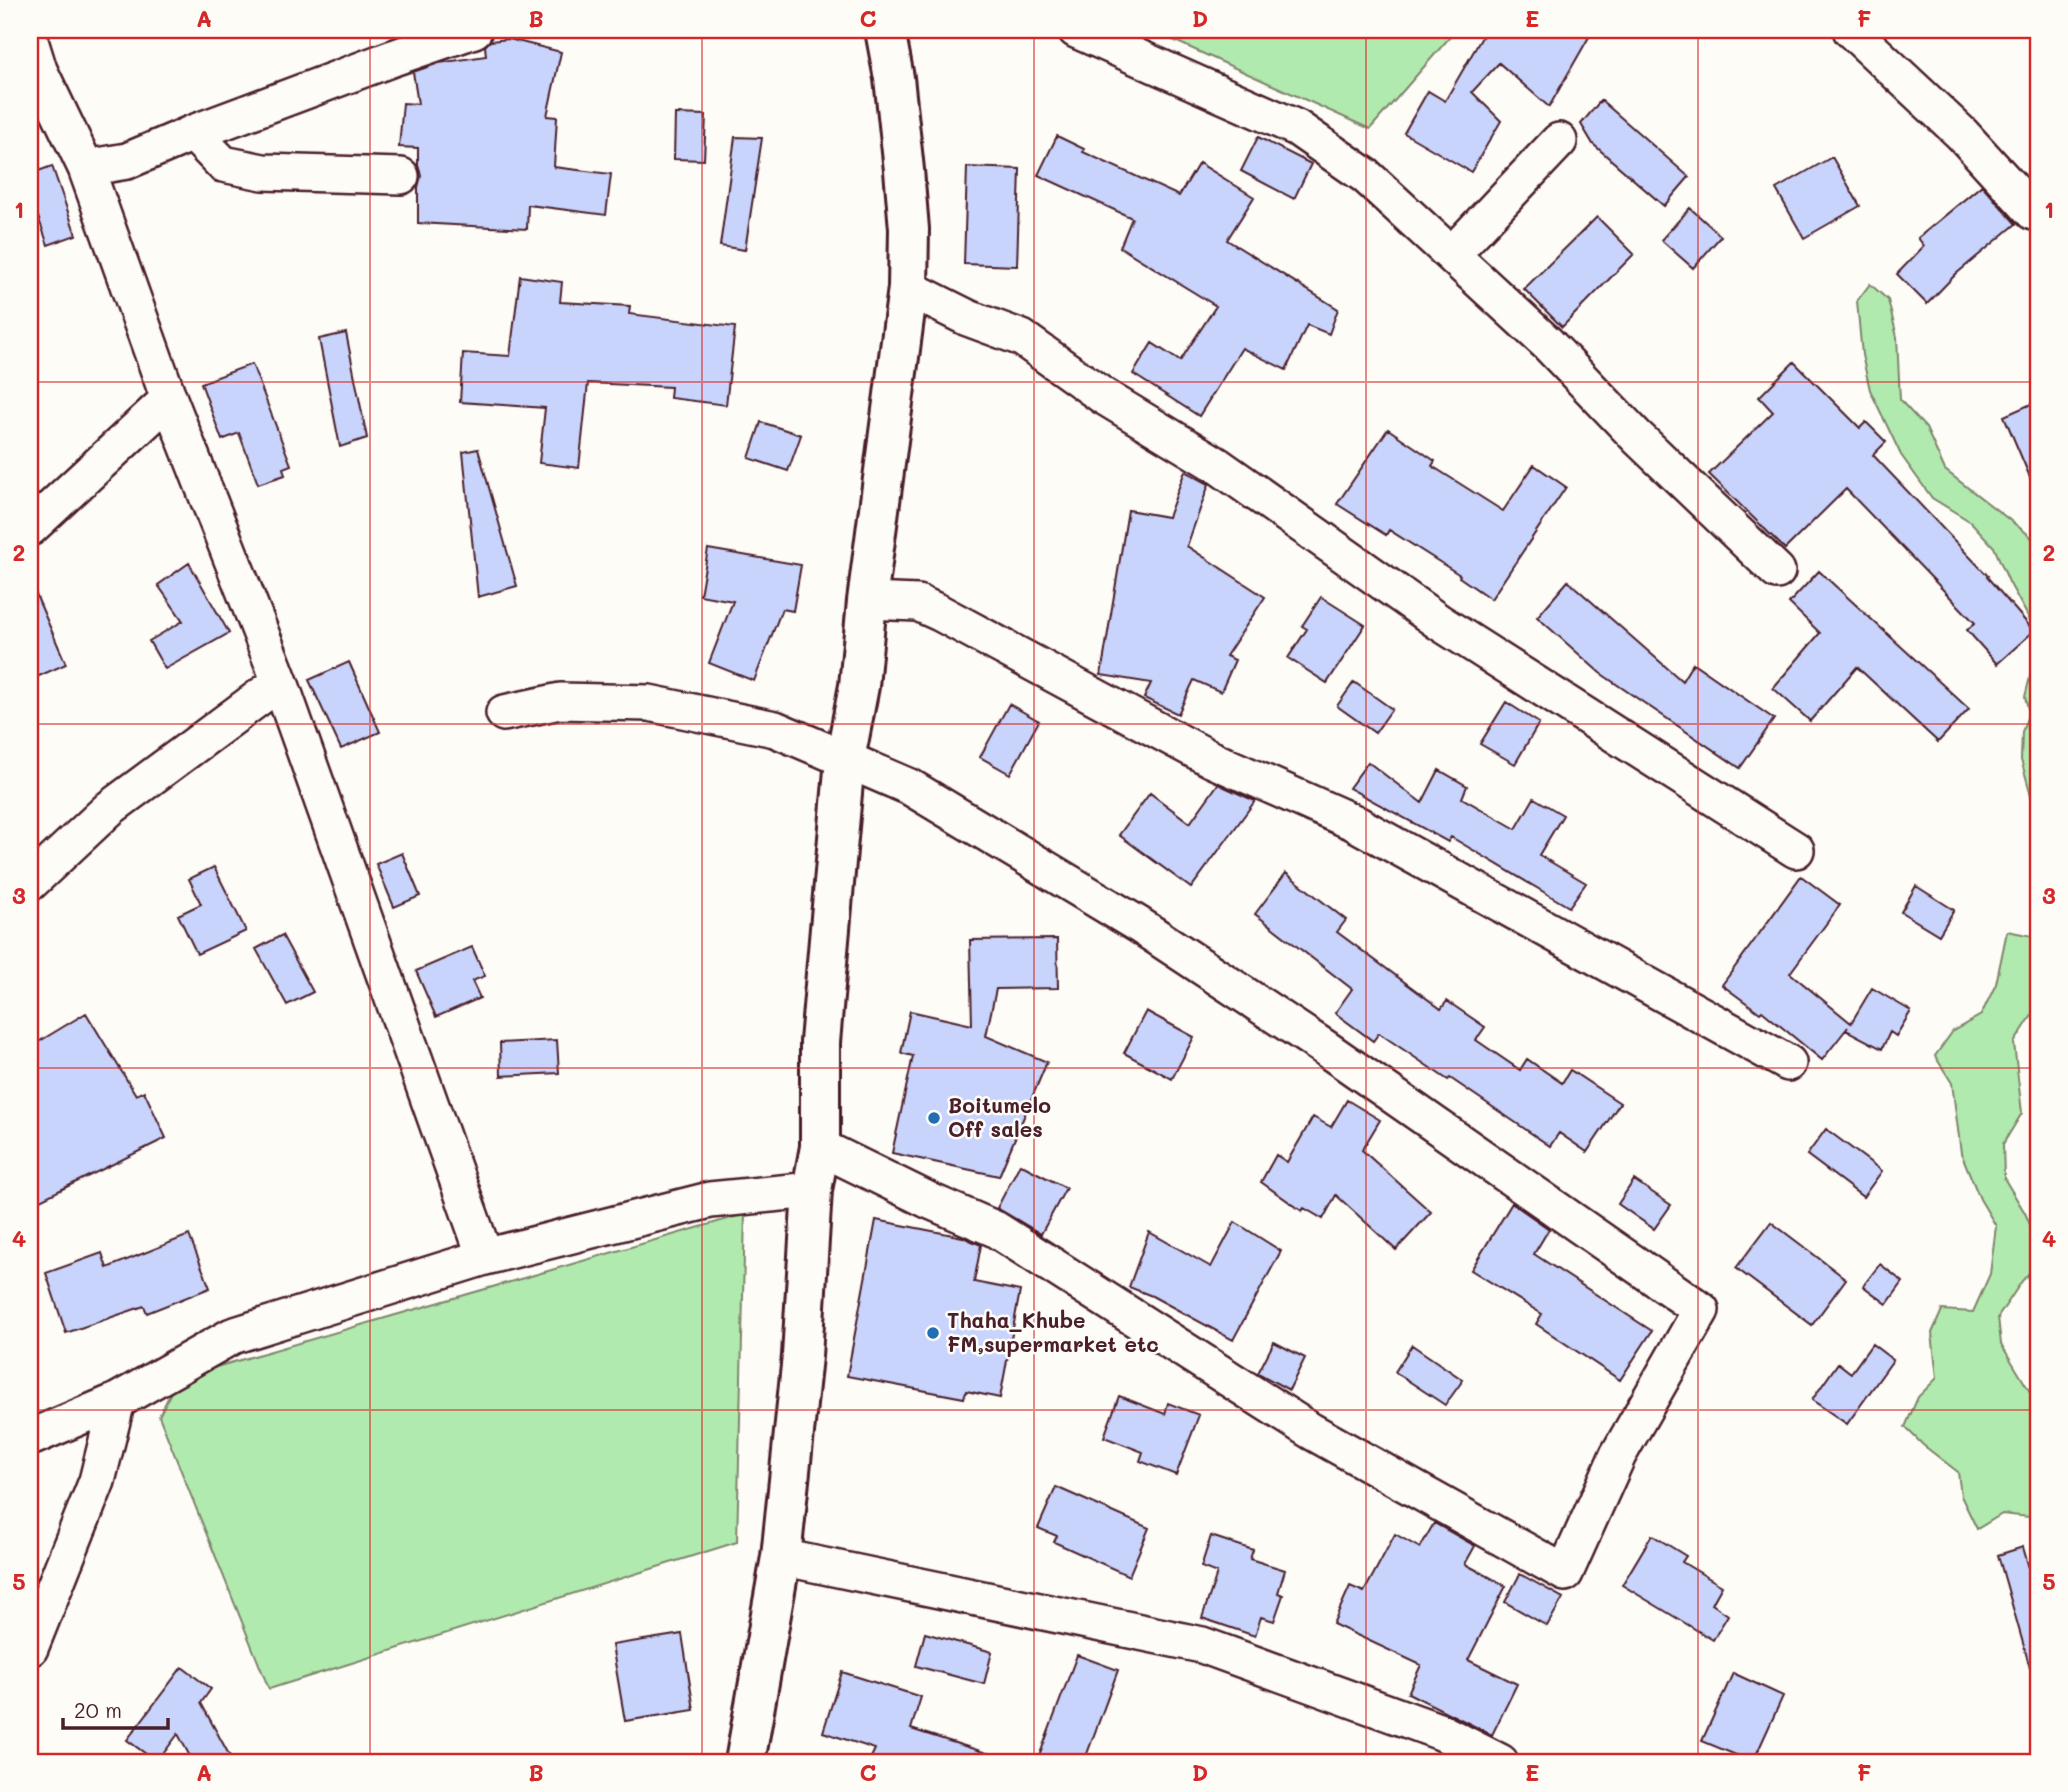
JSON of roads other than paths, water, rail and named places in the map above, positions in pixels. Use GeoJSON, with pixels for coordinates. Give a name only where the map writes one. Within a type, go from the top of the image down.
{"type":"FeatureCollection","features":[{"type":"Feature","properties":{"kind":"main road"},"geometry":{"type":"LineString","coordinates":[[745,1762],[781,1557],[802,1356],[812,1190],[820,1147],[820,1042],[845,759],[859,686],[867,601],[908,288],[909,229],[904,170],[894,78],[885,30]]}},
{"type":"Feature","properties":{"kind":"street"},"geometry":{"type":"LineString","coordinates":[[86,169],[127,161],[193,133],[474,30]]}},
{"type":"Feature","properties":{"kind":"street"},"geometry":{"type":"LineString","coordinates":[[1076,30],[1297,128],[1366,176],[1547,343],[1637,437],[1777,571]]}},
{"type":"Feature","properties":{"kind":"street"},"geometry":{"type":"LineString","coordinates":[[1850,30],[1962,134],[2035,209]]}},
{"type":"Feature","properties":{"kind":"street"},"geometry":{"type":"LineString","coordinates":[[33,63],[86,169],[169,399],[280,682],[485,1257]]}},
{"type":"Feature","properties":{"kind":"street"},"geometry":{"type":"LineString","coordinates":[[193,133],[223,164],[250,170],[401,176]]}},
{"type":"Feature","properties":{"kind":"street"},"geometry":{"type":"LineString","coordinates":[[1452,254],[1559,141]]}},
{"type":"Feature","properties":{"kind":"street"},"geometry":{"type":"LineString","coordinates":[[908,288],[968,318],[1022,338],[1103,396],[1217,465],[1440,622],[1796,850]]}},
{"type":"Feature","properties":{"kind":"street"},"geometry":{"type":"LineString","coordinates":[[30,528],[169,399]]}},
{"type":"Feature","properties":{"kind":"street"},"geometry":{"type":"LineString","coordinates":[[867,601],[918,603],[940,613],[1213,760],[1353,822],[1788,1063]]}},
{"type":"Feature","properties":{"kind":"street"},"geometry":{"type":"LineString","coordinates":[[30,883],[110,808],[280,682]]}},
{"type":"Feature","properties":{"kind":"street"},"geometry":{"type":"LineString","coordinates":[[504,713],[560,701],[649,703],[775,729],[910,787],[1139,925],[1325,1048],[1701,1310],[1618,1455],[1565,1573],[1311,1431],[995,1229],[930,1201],[820,1147]]}},
{"type":"Feature","properties":{"kind":"street"},"geometry":{"type":"LineString","coordinates":[[30,1438],[117,1401],[232,1336],[485,1257],[710,1200],[812,1190]]}},
{"type":"Feature","properties":{"kind":"street"},"geometry":{"type":"LineString","coordinates":[[30,1648],[97,1481],[117,1401]]}},
{"type":"Feature","properties":{"kind":"street"},"geometry":{"type":"LineString","coordinates":[[781,1557],[1202,1645],[1441,1732],[1500,1762]]}},
{"type":"Feature","properties":{"kind":"place","name":"Boitumelo Off sales"},"geometry":{"type":"Point","coordinates":[934,1118]}},
{"type":"Feature","properties":{"kind":"place","name":"Thaha_Khube FM,supermarket etc"},"geometry":{"type":"Point","coordinates":[933,1333]}}]}
